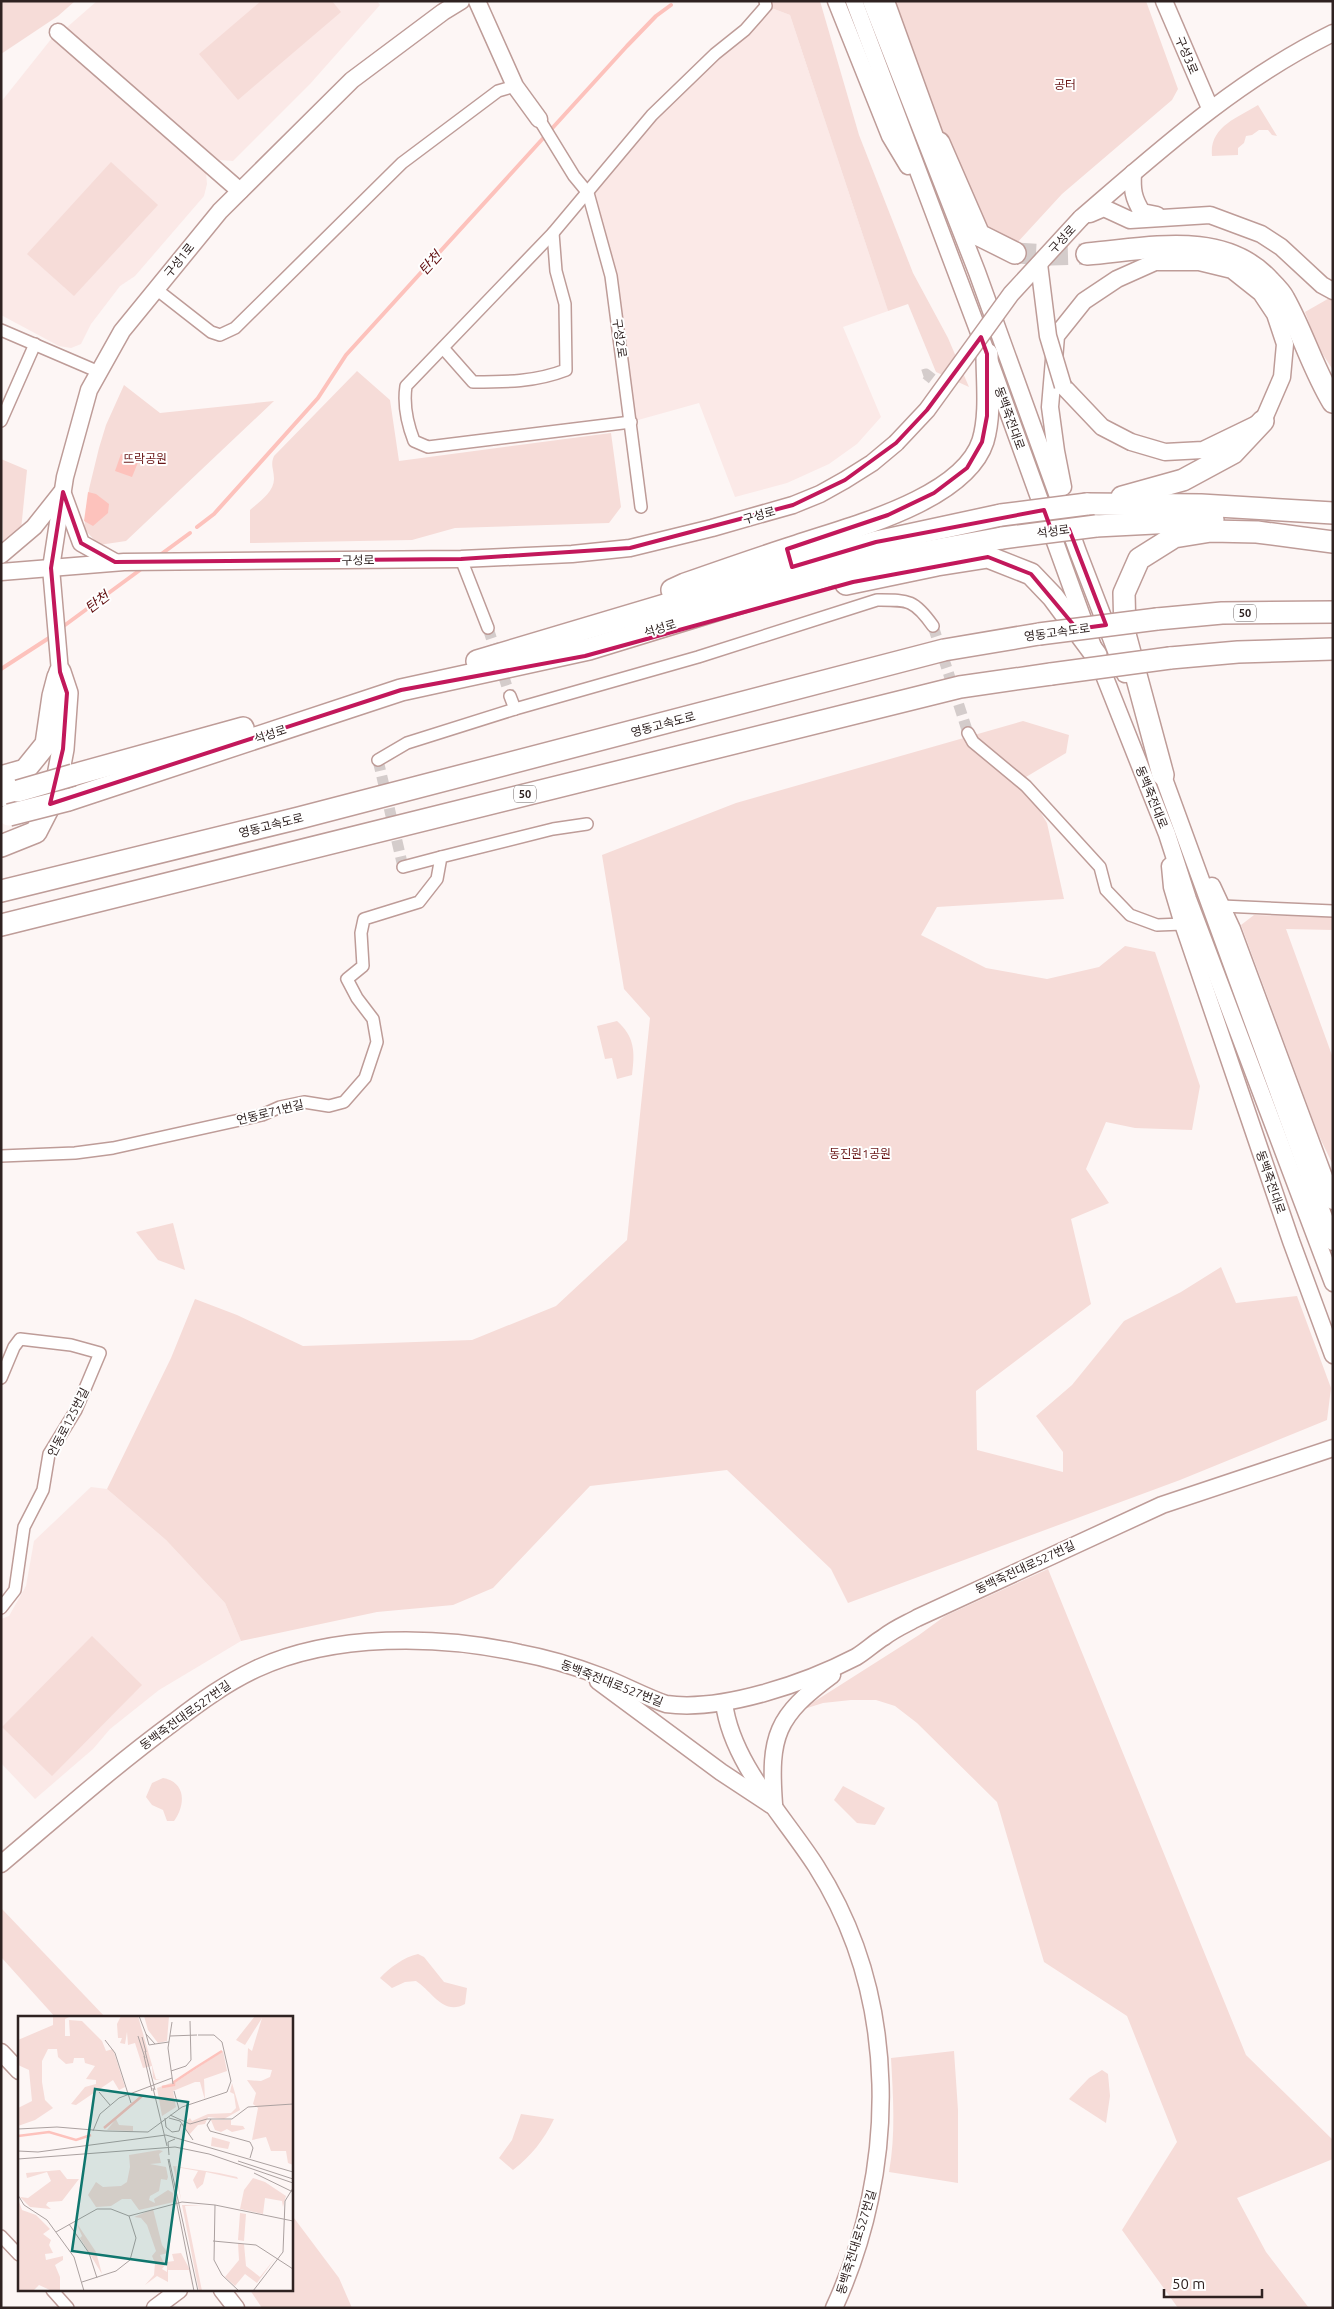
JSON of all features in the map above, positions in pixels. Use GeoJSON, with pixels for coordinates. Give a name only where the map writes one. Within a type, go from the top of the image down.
{"type":"FeatureCollection","features":[{"type":"Feature","properties":{"kind":"highway"},"geometry":{"type":"LineString","coordinates":[[939,143],[979,235],[1016,253]]}},
{"type":"Feature","properties":{"kind":"highway"},"geometry":{"type":"LineString","coordinates":[[1087,254],[1194,246],[1230,253],[1259,270],[1284,298],[1316,375],[1333,402]]}},
{"type":"Feature","properties":{"kind":"highway"},"geometry":{"type":"LineString","coordinates":[[612,621],[685,584],[888,515],[934,493],[966,468],[982,442],[988,397],[987,354]]}},
{"type":"Feature","properties":{"kind":"highway"},"geometry":{"type":"LineString","coordinates":[[1088,504],[1183,480],[1233,453],[1263,421]]}},
{"type":"Feature","properties":{"kind":"highway","name":"석성로"},"geometry":{"type":"LineString","coordinates":[[7,805],[73,775],[381,690],[876,542],[1001,516],[1088,504],[1201,505],[1333,513]]}},
{"type":"Feature","properties":{"kind":"highway","name":"석성로"},"geometry":{"type":"LineString","coordinates":[[7,805],[68,800],[401,690],[589,649],[876,561],[1002,538],[1096,526],[1198,519],[1333,530]]}},
{"type":"Feature","properties":{"kind":"highway"},"geometry":{"type":"LineString","coordinates":[[1163,775],[1125,634],[1124,593],[1139,559],[1174,537],[1210,531],[1257,532],[1333,542]]}},
{"type":"Feature","properties":{"kind":"highway"},"geometry":{"type":"LineString","coordinates":[[401,690],[585,656],[852,582],[936,565],[988,558],[1031,574],[1053,597],[1096,655]]}},
{"type":"Feature","properties":{"kind":"highway","name":"영동고속도로"},"geometry":{"type":"LineString","coordinates":[[1,891],[299,818],[944,650],[1039,634],[1157,619],[1222,613],[1333,612]]}},
{"type":"Feature","properties":{"kind":"highway","name":"50"},"geometry":{"type":"LineString","coordinates":[[1,925],[960,687],[1170,658],[1238,652],[1333,649]]}},
{"type":"Feature","properties":{"kind":"highway"},"geometry":{"type":"LineString","coordinates":[[1,777],[25,770],[46,744],[53,696],[60,672]]}},
{"type":"Feature","properties":{"kind":"highway"},"geometry":{"type":"LineString","coordinates":[[1,846],[36,832],[54,797],[64,749],[67,692],[60,672]]}},
{"type":"Feature","properties":{"kind":"street","name":"구성1로"},"geometry":{"type":"LineString","coordinates":[[60,672],[51,568],[65,474],[89,390],[122,331],[220,210],[352,80],[443,12],[461,1]]}},
{"type":"Feature","properties":{"kind":"street"},"geometry":{"type":"LineString","coordinates":[[477,1],[515,86],[539,119]]}},
{"type":"Feature","properties":{"kind":"street"},"geometry":{"type":"LineString","coordinates":[[631,422],[428,447],[414,441],[408,423],[404,399],[406,386],[553,233],[652,115],[715,54],[745,30],[766,6],[765,1]]}},
{"type":"Feature","properties":{"kind":"street"},"geometry":{"type":"LineString","coordinates":[[836,1],[890,136],[932,207]]}},
{"type":"Feature","properties":{"kind":"street","name":"동백죽전대로"},"geometry":{"type":"LineString","coordinates":[[854,1],[987,354],[1096,655],[1174,830],[1333,1242]]}},
{"type":"Feature","properties":{"kind":"street","name":"동백죽전대로"},"geometry":{"type":"LineString","coordinates":[[871,1],[977,272],[1078,552],[1163,775],[1188,899],[1333,1283]]}},
{"type":"Feature","properties":{"kind":"street"},"geometry":{"type":"LineString","coordinates":[[886,1],[939,143],[956,222]]}},
{"type":"Feature","properties":{"kind":"street","name":"구성3로"},"geometry":{"type":"LineString","coordinates":[[1164,1],[1210,108]]}},
{"type":"Feature","properties":{"kind":"street"},"geometry":{"type":"LineString","coordinates":[[58,32],[240,191]]}},
{"type":"Feature","properties":{"kind":"street","name":"구성로"},"geometry":{"type":"LineString","coordinates":[[1,572],[120,562],[461,559],[572,554],[630,548],[712,528],[793,505],[820,494],[872,463],[896,443],[928,410],[1011,294],[1081,218],[1210,108],[1252,78],[1304,46],[1333,33]]}},
{"type":"Feature","properties":{"kind":"street"},"geometry":{"type":"LineString","coordinates":[[156,289],[211,332],[220,335],[235,328],[402,163],[498,91],[515,86]]}},
{"type":"Feature","properties":{"kind":"street","name":"구성2로"},"geometry":{"type":"LineString","coordinates":[[539,119],[574,176],[588,193],[611,276],[641,507]]}},
{"type":"Feature","properties":{"kind":"street"},"geometry":{"type":"LineString","coordinates":[[1133,173],[1132,192],[1142,212],[1167,217]]}},
{"type":"Feature","properties":{"kind":"street"},"geometry":{"type":"LineString","coordinates":[[1081,218],[1104,208],[1130,220],[1210,215],[1261,234],[1282,247],[1322,285],[1333,291]]}},
{"type":"Feature","properties":{"kind":"street"},"geometry":{"type":"LineString","coordinates":[[443,348],[473,382],[510,383],[547,378],[566,370],[564,304],[556,271],[553,233]]}},
{"type":"Feature","properties":{"kind":"street"},"geometry":{"type":"LineString","coordinates":[[1038,264],[1048,336],[1063,386],[1102,427],[1131,442],[1165,452],[1203,450],[1263,421],[1282,377],[1285,344],[1275,314],[1261,293],[1232,270],[1199,262],[1155,262],[1116,278],[1084,301],[1056,336],[1050,407],[1056,451],[1078,552]]}},
{"type":"Feature","properties":{"kind":"street"},"geometry":{"type":"LineString","coordinates":[[1,330],[99,372]]}},
{"type":"Feature","properties":{"kind":"street"},"geometry":{"type":"LineString","coordinates":[[1,421],[4,407],[35,344]]}},
{"type":"Feature","properties":{"kind":"street"},"geometry":{"type":"LineString","coordinates":[[1,554],[34,528],[62,492]]}},
{"type":"Feature","properties":{"kind":"street"},"geometry":{"type":"LineString","coordinates":[[62,492],[81,543],[120,562]]}},
{"type":"Feature","properties":{"kind":"street"},"geometry":{"type":"LineString","coordinates":[[461,559],[488,628]]}},
{"type":"Feature","properties":{"kind":"street"},"geometry":{"type":"LineString","coordinates":[[378,760],[407,743],[515,709],[698,658],[877,600],[906,600],[922,610],[933,626]]}},
{"type":"Feature","properties":{"kind":"street"},"geometry":{"type":"LineString","coordinates":[[510,696],[515,709]]}},
{"type":"Feature","properties":{"kind":"street"},"geometry":{"type":"LineString","coordinates":[[968,733],[973,742],[1026,786],[1100,867],[1106,890],[1130,915],[1157,925],[1183,924]]}},
{"type":"Feature","properties":{"kind":"street"},"geometry":{"type":"LineString","coordinates":[[403,867],[553,829],[587,824]]}},
{"type":"Feature","properties":{"kind":"street","name":"동백죽전대로"},"geometry":{"type":"LineString","coordinates":[[1174,830],[1222,906],[1232,929],[1333,1201]]}},
{"type":"Feature","properties":{"kind":"street","name":"동백죽전대로"},"geometry":{"type":"LineString","coordinates":[[1174,830],[1172,887],[1183,924],[1291,1241],[1332,1352]]}},
{"type":"Feature","properties":{"kind":"street","name":"언동로71번길"},"geometry":{"type":"LineString","coordinates":[[1,1156],[75,1153],[113,1148],[262,1115],[304,1102],[329,1106],[344,1102],[365,1078],[377,1042],[373,1019],[357,998],[347,978],[363,966],[361,934],[364,919],[420,902],[437,879],[441,857]]}},
{"type":"Feature","properties":{"kind":"street"},"geometry":{"type":"LineString","coordinates":[[1222,906],[1333,910]]}},
{"type":"Feature","properties":{"kind":"street","name":"언동로125번길"},"geometry":{"type":"LineString","coordinates":[[1,1378],[20,1339],[71,1345],[100,1353],[76,1410],[49,1454],[43,1490],[24,1527],[15,1590],[1,1608]]}},
{"type":"Feature","properties":{"kind":"street","name":"동백죽전대로527번길"},"geometry":{"type":"LineString","coordinates":[[1,1864],[147,1742],[190,1710],[225,1685],[257,1668],[285,1658],[350,1644],[426,1641],[463,1643],[512,1651],[581,1669],[666,1704],[724,1703],[820,1674],[858,1656],[885,1635],[916,1618],[1162,1505],[1333,1448]]}},
{"type":"Feature","properties":{"kind":"street"},"geometry":{"type":"LineString","coordinates":[[775,1808],[772,1765],[776,1738],[781,1725],[806,1694],[858,1656]]}},
{"type":"Feature","properties":{"kind":"street"},"geometry":{"type":"LineString","coordinates":[[581,1669],[721,1772],[775,1808]]}},
{"type":"Feature","properties":{"kind":"street","name":"동백죽전대로527번길"},"geometry":{"type":"LineString","coordinates":[[724,1703],[731,1735],[775,1808],[822,1876],[851,1939],[870,1998],[880,2067],[882,2117],[875,2179],[855,2253],[834,2308]]}},
{"type":"Feature","properties":{"kind":"street"},"geometry":{"type":"LineString","coordinates":[[1,2052],[18,2070]]}},
{"type":"Feature","properties":{"kind":"street"},"geometry":{"type":"LineString","coordinates":[[1,2236],[18,2254]]}},
{"type":"Feature","properties":{"kind":"street"},"geometry":{"type":"LineString","coordinates":[[54,2292],[68,2308]]}},
{"type":"Feature","properties":{"kind":"street"},"geometry":{"type":"LineString","coordinates":[[155,2308],[176,2292]]}},
{"type":"Feature","properties":{"kind":"street"},"geometry":{"type":"LineString","coordinates":[[224,2292],[236,2308]]}},
{"type":"Feature","properties":{"kind":"highlighted area"},"geometry":{"type":"Polygon","coordinates":[[[981,337],[987,354],[987,416],[982,442],[967,468],[934,493],[888,515],[787,549],[792,567],[876,542],[1044,510],[1052,532],[1069,529],[1106,625],[1077,629],[1031,574],[988,557],[853,582],[585,656],[401,690],[50,804],[63,749],[67,693],[60,672],[51,568],[63,492],[81,543],[115,562],[461,559],[630,548],[793,505],[845,480],[896,443],[927,410],[981,337]]]}},
{"type":"Feature","properties":{"kind":"shaded area"},"geometry":{"type":"Polygon","coordinates":[[[97,1],[377,1],[380,5],[310,84],[233,161],[219,160],[65,29],[97,1]]]}},
{"type":"Feature","properties":{"kind":"shaded area"},"geometry":{"type":"Polygon","coordinates":[[[766,6],[790,15],[888,311],[843,327],[881,417],[857,444],[829,464],[787,483],[735,497],[699,403],[631,422],[611,276],[588,193],[652,115],[766,6]]]}},
{"type":"Feature","properties":{"kind":"shaded area"},"geometry":{"type":"Polygon","coordinates":[[[52,38],[206,173],[207,184],[204,196],[135,276],[120,286],[91,324],[81,344],[71,348],[59,346],[1,315],[1,102],[52,38]]]}},
{"type":"Feature","properties":{"kind":"shaded area"},"geometry":{"type":"Polygon","coordinates":[[[121,454],[139,460],[132,477],[115,471],[121,454]]]}},
{"type":"Feature","properties":{"kind":"shaded area"},"geometry":{"type":"Polygon","coordinates":[[[88,492],[96,494],[109,504],[108,513],[93,526],[84,521],[88,492]]]}},
{"type":"Feature","properties":{"kind":"shaded area"},"geometry":{"type":"Polygon","coordinates":[[[91,1487],[107,1489],[166,1540],[225,1603],[241,1641],[159,1690],[110,1729],[93,1749],[35,1799],[1,1763],[1,1619],[9,1616],[26,1586],[34,1541],[91,1487]]]}},
{"type":"Feature","properties":{"kind":"green space"},"geometry":{"type":"Polygon","coordinates":[[[1,1],[75,1],[58,16],[1,54],[1,1]]]}},
{"type":"Feature","properties":{"kind":"green space"},"geometry":{"type":"Polygon","coordinates":[[[261,1],[332,1],[341,12],[238,100],[199,54],[261,1]]]}},
{"type":"Feature","properties":{"kind":"green space"},"geometry":{"type":"Polygon","coordinates":[[[765,1],[820,1],[859,135],[913,273],[948,338],[969,387],[936,372],[908,304],[888,311],[790,15],[766,6],[765,1]]]}},
{"type":"Feature","properties":{"kind":"green space","name":"공터"},"geometry":{"type":"Polygon","coordinates":[[[889,1],[1146,1],[1178,89],[1172,100],[1062,194],[1005,256],[968,205],[889,1]]]}},
{"type":"Feature","properties":{"kind":"green space"},"geometry":{"type":"Polygon","coordinates":[[[1258,105],[1277,136],[1272,135],[1268,130],[1259,130],[1252,135],[1246,136],[1244,143],[1238,148],[1238,155],[1212,156],[1212,146],[1215,138],[1226,124],[1258,105]]]}},
{"type":"Feature","properties":{"kind":"green space"},"geometry":{"type":"Polygon","coordinates":[[[111,162],[158,205],[74,296],[27,254],[111,162]]]}},
{"type":"Feature","properties":{"kind":"green space"},"geometry":{"type":"Polygon","coordinates":[[[1333,296],[1333,370],[1318,347],[1305,312],[1333,296]]]}},
{"type":"Feature","properties":{"kind":"green space"},"geometry":{"type":"Polygon","coordinates":[[[357,371],[390,400],[399,461],[611,433],[621,507],[609,523],[455,528],[412,540],[250,543],[250,510],[272,488],[274,456],[357,371]]]}},
{"type":"Feature","properties":{"kind":"green space","name":"뜨락공원"},"geometry":{"type":"Polygon","coordinates":[[[124,385],[160,413],[274,401],[126,541],[99,545],[84,529],[89,489],[106,425],[124,385]]]}},
{"type":"Feature","properties":{"kind":"green space"},"geometry":{"type":"Polygon","coordinates":[[[1,459],[27,470],[21,530],[3,541],[1,459]]]}},
{"type":"Feature","properties":{"kind":"green space","name":"동진원1공원"},"geometry":{"type":"Polygon","coordinates":[[[1023,721],[1069,735],[1066,753],[1021,780],[1047,823],[1064,899],[937,907],[921,935],[986,968],[1047,979],[1099,967],[1125,946],[1155,952],[1200,1086],[1192,1130],[1135,1128],[1106,1122],[1086,1169],[1109,1203],[1071,1219],[1091,1304],[976,1391],[977,1450],[1063,1472],[1063,1452],[1036,1416],[1072,1385],[1124,1321],[1181,1292],[1221,1267],[1236,1303],[1297,1296],[1331,1388],[1327,1420],[1180,1480],[848,1603],[831,1569],[727,1470],[590,1486],[493,1588],[453,1605],[377,1612],[241,1641],[225,1603],[166,1540],[107,1489],[171,1358],[195,1299],[237,1315],[303,1346],[472,1340],[556,1306],[627,1240],[650,1018],[624,989],[602,855],[736,803],[1023,721]]]}},
{"type":"Feature","properties":{"kind":"green space"},"geometry":{"type":"Polygon","coordinates":[[[1254,915],[1333,917],[1333,930],[1286,929],[1333,1058],[1333,1165],[1319,1136],[1241,925],[1254,915]]]}},
{"type":"Feature","properties":{"kind":"green space"},"geometry":{"type":"Polygon","coordinates":[[[617,1021],[630,1039],[633,1059],[632,1075],[617,1079],[612,1058],[605,1059],[597,1026],[617,1021]]]}},
{"type":"Feature","properties":{"kind":"green space"},"geometry":{"type":"Polygon","coordinates":[[[173,1223],[185,1270],[158,1260],[136,1232],[173,1223]]]}},
{"type":"Feature","properties":{"kind":"green space"},"geometry":{"type":"Polygon","coordinates":[[[1048,1569],[1246,2055],[1333,2140],[1333,2159],[1237,2198],[1266,2252],[1309,2308],[1178,2308],[1122,2230],[1177,2142],[1127,2016],[1044,1962],[997,1802],[917,1723],[895,1706],[876,1700],[851,1700],[823,1703],[801,1710],[919,1635],[945,1616],[1048,1569]]]}},
{"type":"Feature","properties":{"kind":"green space"},"geometry":{"type":"Polygon","coordinates":[[[92,1636],[142,1685],[52,1776],[2,1727],[92,1636]]]}},
{"type":"Feature","properties":{"kind":"green space"},"geometry":{"type":"Polygon","coordinates":[[[163,1778],[171,1780],[176,1784],[182,1795],[181,1808],[174,1821],[167,1821],[163,1810],[152,1805],[146,1797],[152,1783],[163,1778]]]}},
{"type":"Feature","properties":{"kind":"green space"},"geometry":{"type":"Polygon","coordinates":[[[843,1786],[885,1808],[875,1825],[857,1823],[834,1800],[843,1786]]]}},
{"type":"Feature","properties":{"kind":"green space"},"geometry":{"type":"Polygon","coordinates":[[[1,1908],[104,2016],[54,2016],[1,1957],[1,1908]]]}},
{"type":"Feature","properties":{"kind":"green space"},"geometry":{"type":"Polygon","coordinates":[[[418,1954],[424,1957],[444,1982],[467,1988],[465,2004],[457,2007],[444,2005],[416,1981],[405,1982],[392,1988],[380,1978],[397,1963],[418,1954]]]}},
{"type":"Feature","properties":{"kind":"green space"},"geometry":{"type":"Polygon","coordinates":[[[954,2051],[958,2110],[958,2183],[889,2172],[893,2129],[891,2058],[954,2051]]]}},
{"type":"Feature","properties":{"kind":"green space"},"geometry":{"type":"Polygon","coordinates":[[[1102,2070],[1108,2074],[1110,2096],[1106,2123],[1069,2099],[1089,2078],[1102,2070]]]}},
{"type":"Feature","properties":{"kind":"green space"},"geometry":{"type":"Polygon","coordinates":[[[521,2114],[554,2119],[536,2147],[513,2170],[499,2158],[512,2140],[521,2114]]]}},
{"type":"Feature","properties":{"kind":"green space"},"geometry":{"type":"Polygon","coordinates":[[[292,2215],[339,2278],[352,2308],[262,2308],[251,2292],[292,2292],[292,2215]]]}},
{"type":"Feature","properties":{"kind":"waterway","name":"탄천"},"geometry":{"type":"LineString","coordinates":[[197,527],[214,514],[318,398],[346,355],[627,46],[656,16],[671,5]]}},
{"type":"Feature","properties":{"kind":"waterway","name":"탄천"},"geometry":{"type":"LineString","coordinates":[[160,555],[190,533]]}},
{"type":"Feature","properties":{"kind":"waterway","name":"탄천"},"geometry":{"type":"LineString","coordinates":[[61,628],[144,567]]}},
{"type":"Feature","properties":{"kind":"waterway","name":"탄천"},"geometry":{"type":"LineString","coordinates":[[1,669],[52,636]]}},
{"type":"Feature","properties":{"kind":"tunnel"},"geometry":{"type":"LineString","coordinates":[[1015,253],[1087,254]]}},
{"type":"Feature","properties":{"kind":"tunnel"},"geometry":{"type":"LineString","coordinates":[[923,375],[926,374],[948,391]]}},
{"type":"Feature","properties":{"kind":"tunnel"},"geometry":{"type":"LineString","coordinates":[[933,626],[968,733]]}},
{"type":"Feature","properties":{"kind":"tunnel"},"geometry":{"type":"LineString","coordinates":[[488,628],[510,696]]}},
{"type":"Feature","properties":{"kind":"tunnel"},"geometry":{"type":"LineString","coordinates":[[378,760],[403,867]]}}]}
